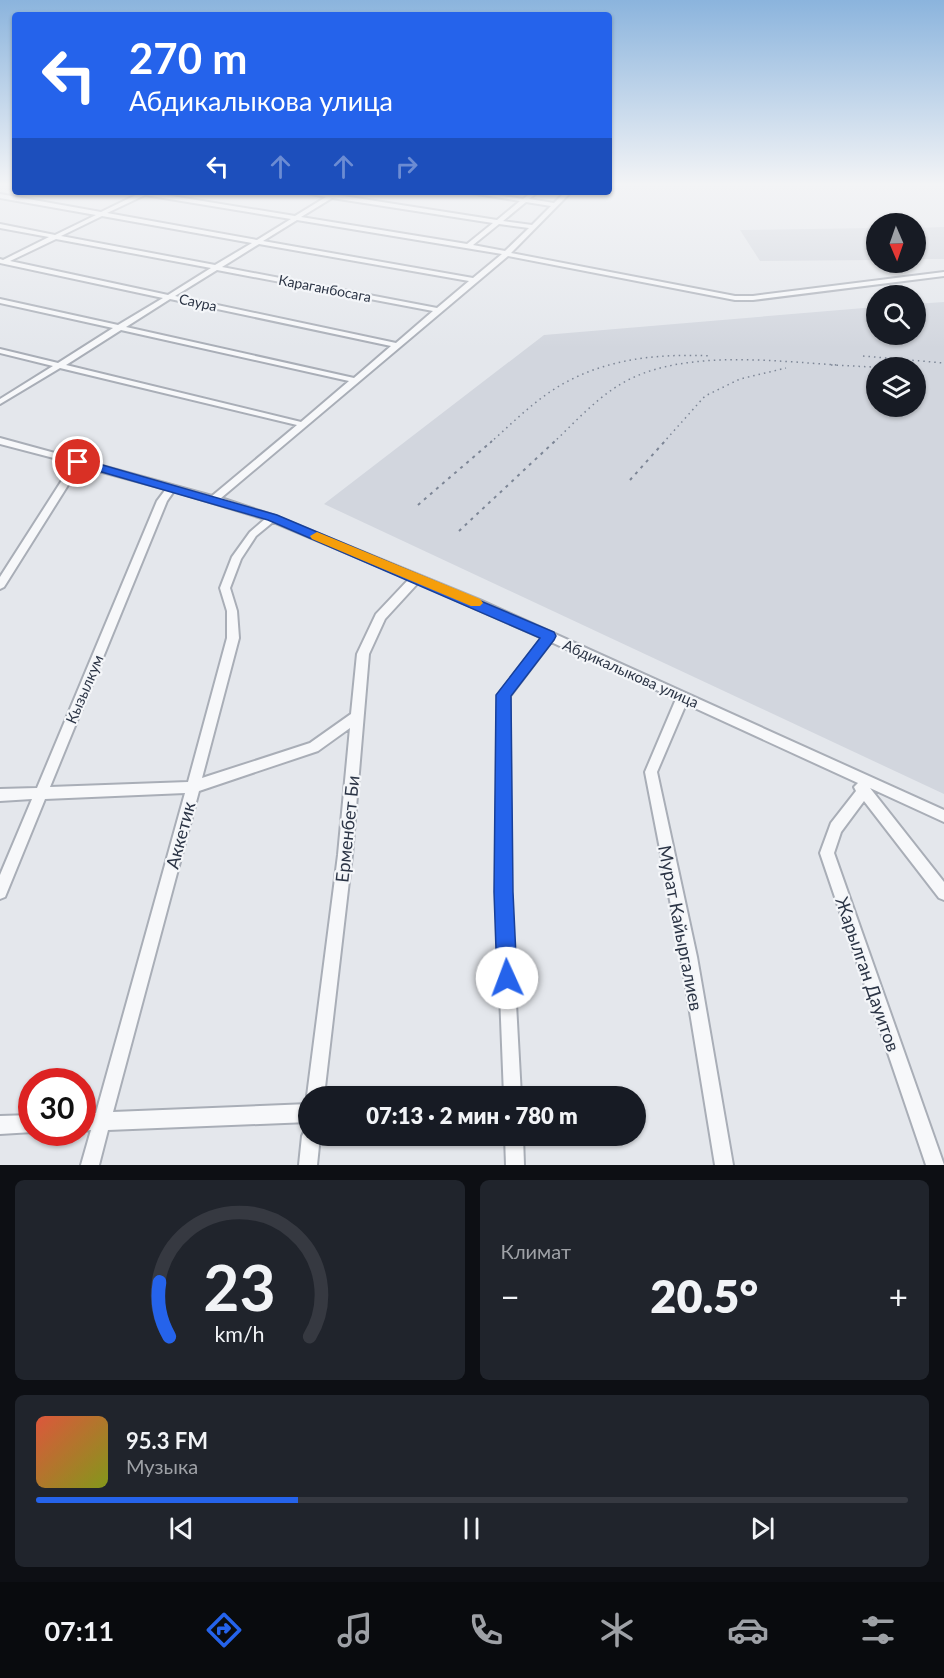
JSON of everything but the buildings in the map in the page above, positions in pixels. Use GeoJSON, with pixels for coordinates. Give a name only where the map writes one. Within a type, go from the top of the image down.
{"type":"FeatureCollection","features":[{"type":"Feature","properties":{"kind":"street"},"geometry":{"type":"LineString","coordinates":[[1,262],[49,239]]}},
{"type":"Feature","properties":{"kind":"street","name":"Караганбосага"},"geometry":{"type":"LineString","coordinates":[[74,239],[437,310]]}},
{"type":"Feature","properties":{"kind":"street"},"geometry":{"type":"LineString","coordinates":[[251,239],[473,280]]}},
{"type":"Feature","properties":{"kind":"street"},"geometry":{"type":"LineString","coordinates":[[0,402],[264,239]]}},
{"type":"Feature","properties":{"kind":"street"},"geometry":{"type":"LineString","coordinates":[[427,239],[735,298],[764,297],[944,274]]}},
{"type":"Feature","properties":{"kind":"street"},"geometry":{"type":"LineString","coordinates":[[468,246],[476,239]]}},
{"type":"Feature","properties":{"kind":"street"},"geometry":{"type":"LineString","coordinates":[[214,499],[521,239]]}},
{"type":"Feature","properties":{"kind":"street","name":"Саура"},"geometry":{"type":"LineString","coordinates":[[1,262],[396,345]]}},
{"type":"Feature","properties":{"kind":"street"},"geometry":{"type":"LineString","coordinates":[[0,302],[122,327],[354,380]]}},
{"type":"Feature","properties":{"kind":"street"},"geometry":{"type":"LineString","coordinates":[[0,351],[301,424]]}},
{"type":"Feature","properties":{"kind":"street","name":"Абдикалыкова улица"},"geometry":{"type":"LineString","coordinates":[[0,441],[214,499],[272,518],[549,636],[944,816]]}},
{"type":"Feature","properties":{"kind":"street"},"geometry":{"type":"LineString","coordinates":[[0,585],[3,575],[78,462]]}},
{"type":"Feature","properties":{"kind":"street","name":"Кызылкум"},"geometry":{"type":"LineString","coordinates":[[0,892],[162,501],[172,488]]}},
{"type":"Feature","properties":{"kind":"street","name":"Аккетик"},"geometry":{"type":"LineString","coordinates":[[90,1165],[232,638],[232,611],[225,588],[236,559],[253,534],[272,518]]}},
{"type":"Feature","properties":{"kind":"street","name":"Ерменбет Би"},"geometry":{"type":"LineString","coordinates":[[317,1086],[345,855],[363,654],[380,618],[416,578]]}},
{"type":"Feature","properties":{"kind":"street"},"geometry":{"type":"LineString","coordinates":[[512,1086],[503,892],[504,695],[549,636]]}},
{"type":"Feature","properties":{"kind":"street","name":"Мурат Кайыргалиев"},"geometry":{"type":"LineString","coordinates":[[683,697],[651,772],[689,957],[724,1165]]}},
{"type":"Feature","properties":{"kind":"street"},"geometry":{"type":"LineString","coordinates":[[0,795],[193,787],[314,747],[357,716]]}},
{"type":"Feature","properties":{"kind":"street"},"geometry":{"type":"LineString","coordinates":[[848,772],[944,892]]}},
{"type":"Feature","properties":{"kind":"street","name":"Жарылган Дауитов"},"geometry":{"type":"LineString","coordinates":[[864,791],[836,826],[827,853],[935,1165]]}},
{"type":"Feature","properties":{"kind":"street"},"geometry":{"type":"LineString","coordinates":[[96,1121],[298,1113]]}},
{"type":"Feature","properties":{"kind":"street"},"geometry":{"type":"LineString","coordinates":[[0,1125],[18,1124]]}},
{"type":"Feature","properties":{"kind":"street"},"geometry":{"type":"LineString","coordinates":[[308,1165],[310,1146]]}},
{"type":"Feature","properties":{"kind":"street"},"geometry":{"type":"LineString","coordinates":[[514,1146],[515,1165]]}},
{"type":"Feature","properties":{"kind":"shaded area"},"geometry":{"type":"Polygon","coordinates":[[[746,239],[866,239],[866,260],[760,261],[746,239]]]}},
{"type":"Feature","properties":{"kind":"shaded area"},"geometry":{"type":"Polygon","coordinates":[[[926,239],[944,239],[944,259],[926,259],[926,239]]]}},
{"type":"Feature","properties":{"kind":"shaded area"},"geometry":{"type":"Polygon","coordinates":[[[944,302],[944,794],[324,504],[544,335],[866,308],[866,345],[926,345],[926,303],[944,302]]]}},
{"type":"Feature","properties":{"kind":"railway"},"geometry":{"type":"LineString","coordinates":[[490,443],[540,399],[565,382],[585,373],[625,361],[646,358],[711,356]]}},
{"type":"Feature","properties":{"kind":"railway"},"geometry":{"type":"LineString","coordinates":[[863,356],[944,363]]}},
{"type":"Feature","properties":{"kind":"railway"},"geometry":{"type":"LineString","coordinates":[[553,443],[591,406],[616,387],[640,375],[666,367],[724,360],[838,365]]}},
{"type":"Feature","properties":{"kind":"railway"},"geometry":{"type":"LineString","coordinates":[[831,365],[866,367]]}},
{"type":"Feature","properties":{"kind":"railway"},"geometry":{"type":"LineString","coordinates":[[663,443],[705,396],[740,379],[786,368]]}},
{"type":"Feature","properties":{"kind":"railway"},"geometry":{"type":"LineString","coordinates":[[418,505],[492,441]]}},
{"type":"Feature","properties":{"kind":"railway"},"geometry":{"type":"LineString","coordinates":[[459,531],[555,441]]}},
{"type":"Feature","properties":{"kind":"railway"},"geometry":{"type":"LineString","coordinates":[[630,480],[665,441]]}},
{"type":"Feature","properties":{"kind":"slow traffic"},"geometry":{"type":"LineString","coordinates":[[317,536],[476,603]]}},
{"type":"Feature","properties":{"kind":"route"},"geometry":{"type":"LineString","coordinates":[[78,462],[214,499],[272,518],[549,636],[504,695],[503,892],[507,978]]}}]}
